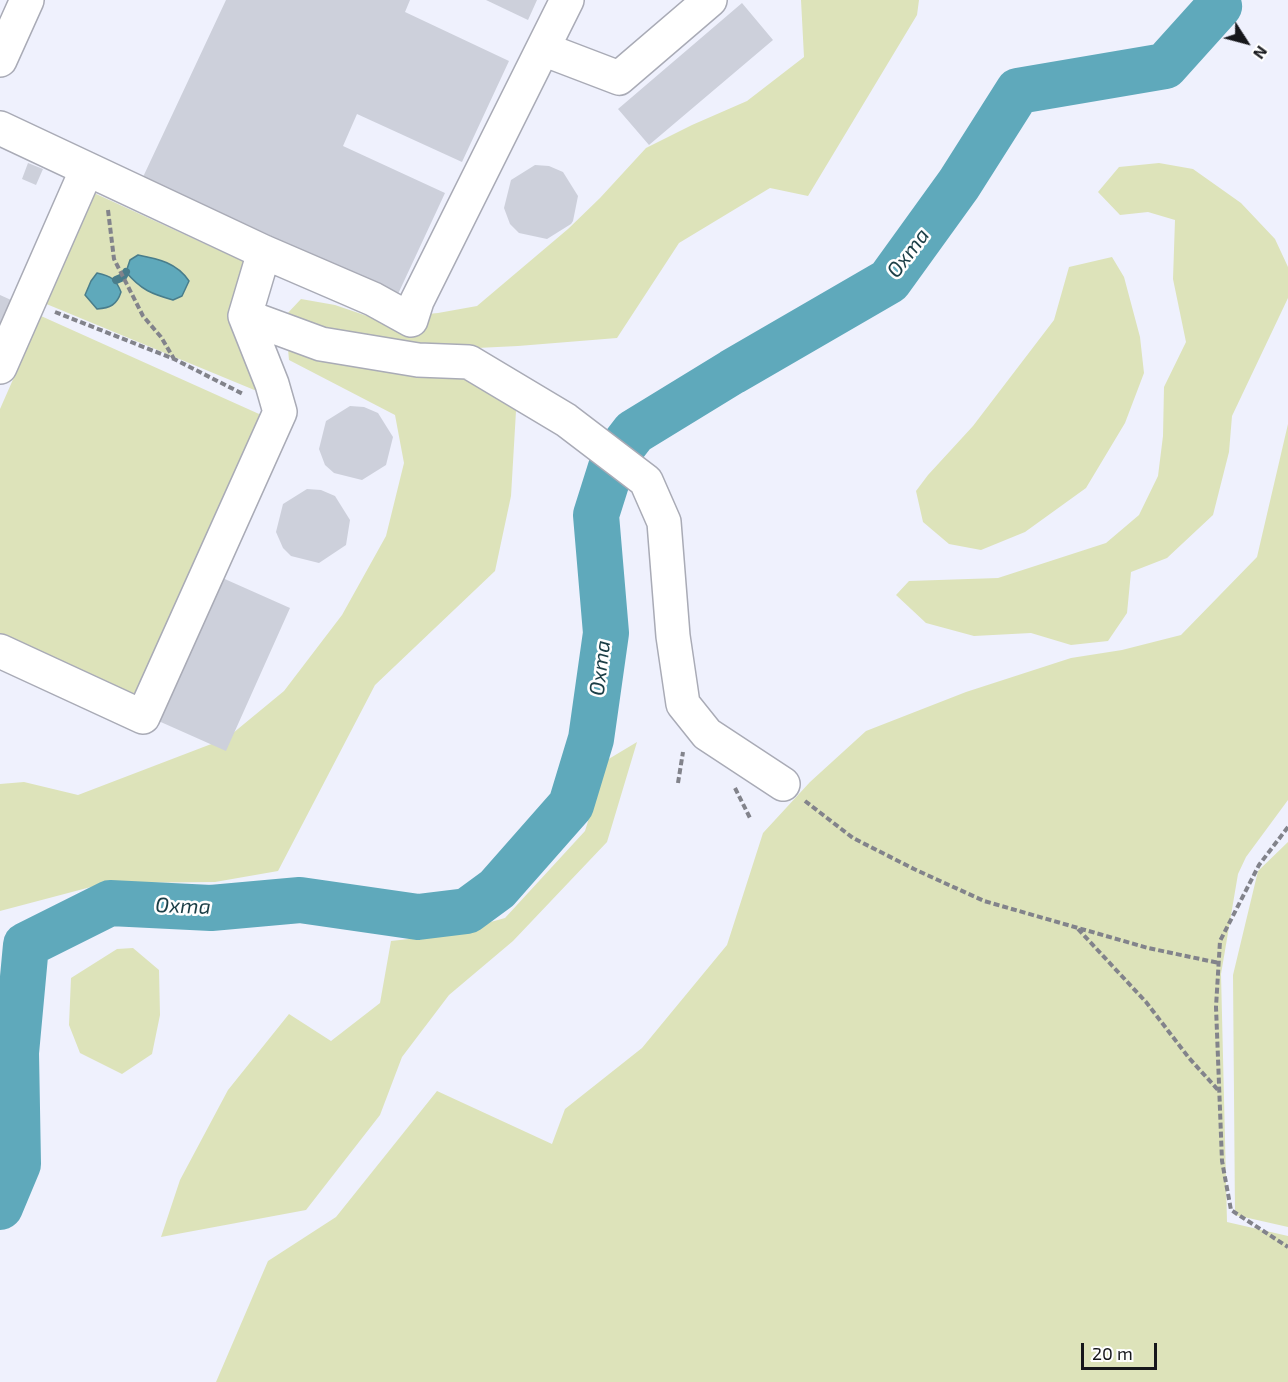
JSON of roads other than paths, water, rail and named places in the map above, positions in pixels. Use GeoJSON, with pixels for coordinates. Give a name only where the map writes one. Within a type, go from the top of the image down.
{"type":"FeatureCollection","features":[{"type":"Feature","properties":{"kind":"main road"},"geometry":{"type":"LineString","coordinates":[[0,60],[27,0]]}},
{"type":"Feature","properties":{"kind":"main road"},"geometry":{"type":"LineString","coordinates":[[0,128],[264,252],[373,299],[411,320],[417,301],[567,0]]}},
{"type":"Feature","properties":{"kind":"main road"},"geometry":{"type":"LineString","coordinates":[[543,49],[619,78],[710,0]]}},
{"type":"Feature","properties":{"kind":"main road"},"geometry":{"type":"LineString","coordinates":[[0,368],[29,301],[95,172]]}},
{"type":"Feature","properties":{"kind":"main road"},"geometry":{"type":"LineString","coordinates":[[0,651],[143,717],[280,412],[272,384],[245,316],[264,252]]}},
{"type":"Feature","properties":{"kind":"main road"},"geometry":{"type":"LineString","coordinates":[[245,316],[321,344],[418,360],[469,362],[566,420],[645,481],[664,522],[673,636],[682,704],[707,734],[783,784]]}},
{"type":"Feature","properties":{"kind":"water"},"geometry":{"type":"Polygon","coordinates":[[[138,255],[160,260],[179,270],[189,281],[182,296],[173,300],[153,293],[137,283],[126,272],[130,260],[138,255]]]}},
{"type":"Feature","properties":{"kind":"water"},"geometry":{"type":"Polygon","coordinates":[[[97,273],[112,279],[121,292],[117,300],[106,308],[97,309],[85,295],[97,273]]]}},
{"type":"Feature","properties":{"kind":"waterway","name":"Охта"},"geometry":{"type":"LineString","coordinates":[[0,1207],[18,1164],[16,1053],[26,945],[110,903],[211,908],[300,900],[418,917],[467,911],[497,889],[571,805],[591,739],[606,633],[596,515],[614,458],[634,432],[889,281],[959,184],[1018,91],[1165,66],[1219,6],[1217,0]]}},
{"type":"Feature","properties":{"kind":"waterway"},"geometry":{"type":"LineString","coordinates":[[116,280],[123,277],[126,272]]}}]}
